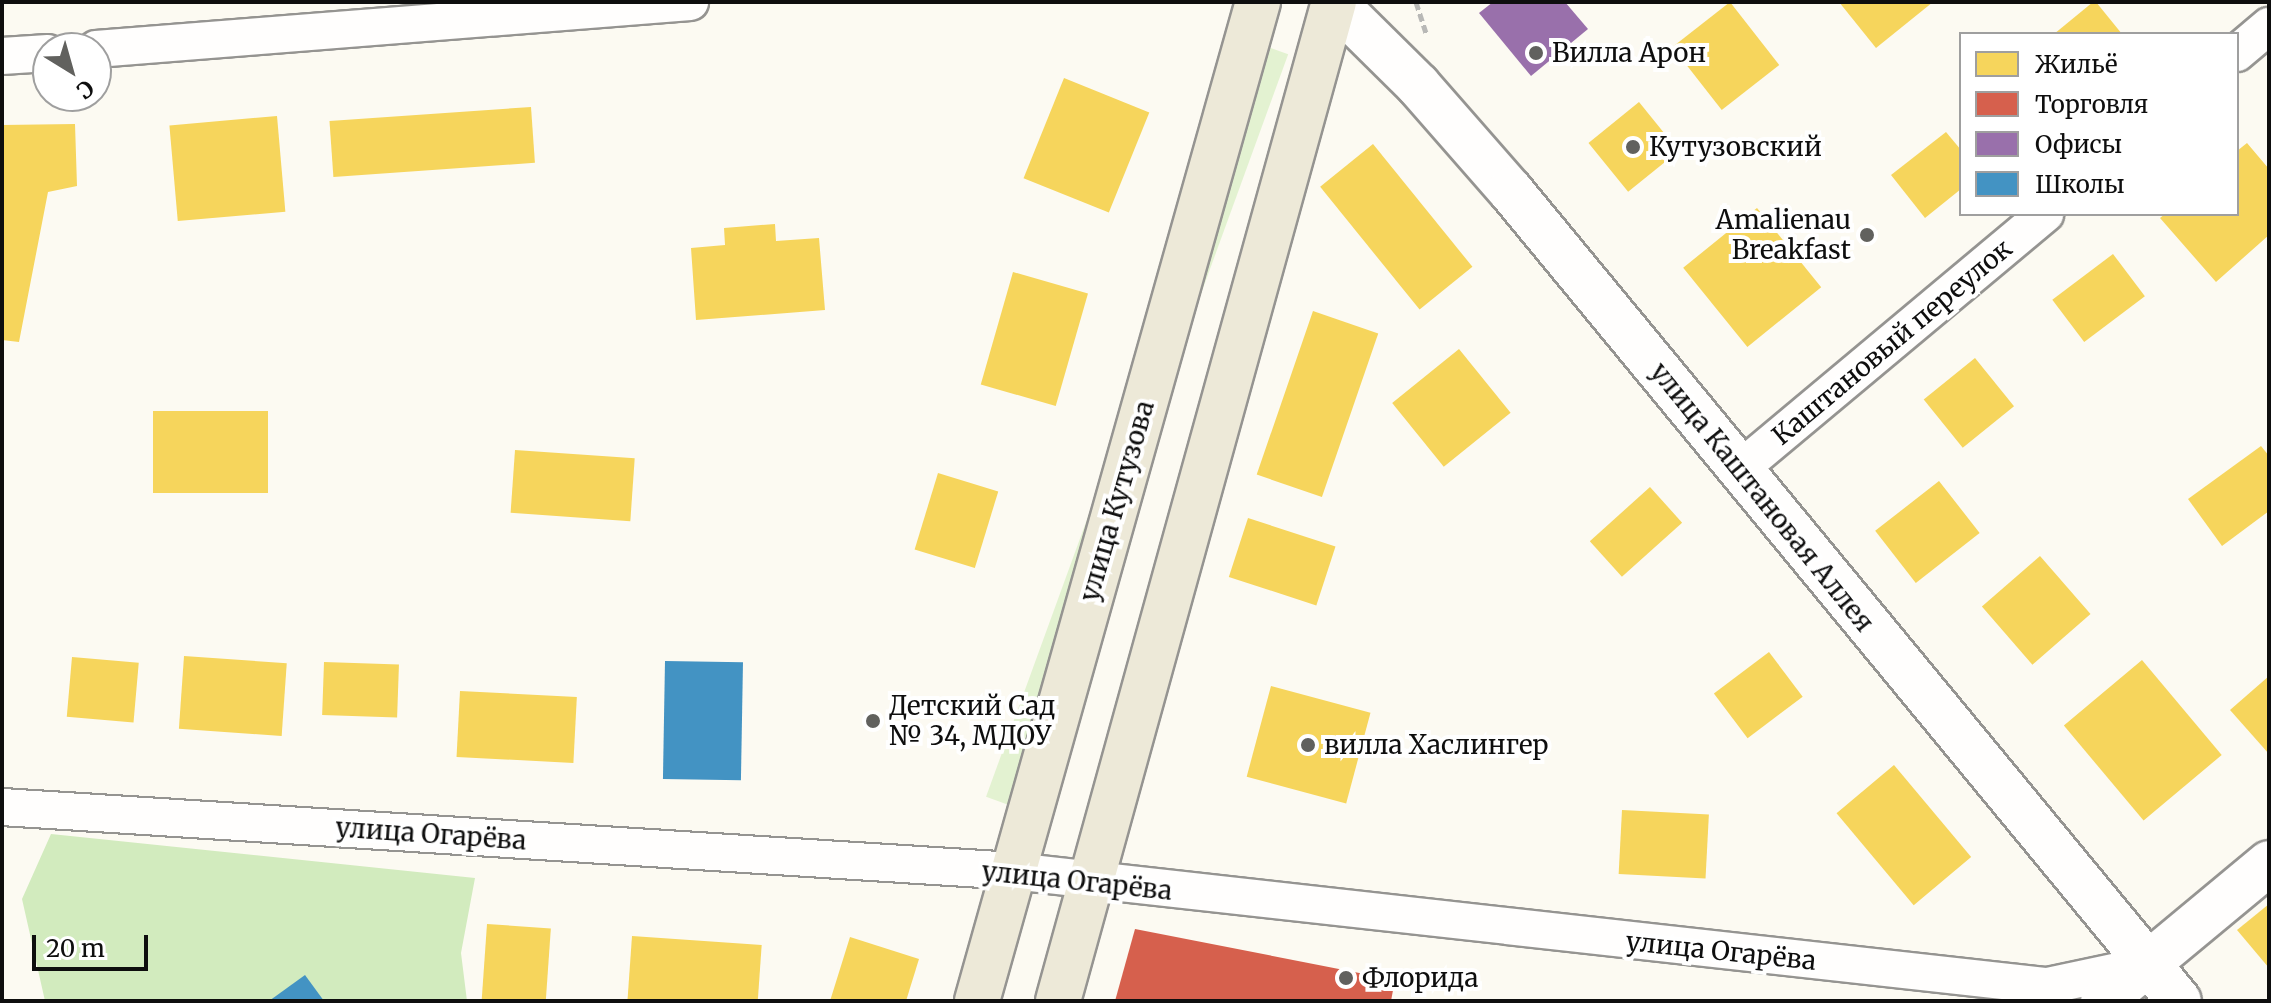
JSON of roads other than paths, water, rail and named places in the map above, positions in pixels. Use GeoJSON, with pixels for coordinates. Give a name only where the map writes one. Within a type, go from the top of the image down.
{"type":"FeatureCollection","features":[{"type":"Feature","properties":{"kind":"main road","name":"улица Кутузова"},"geometry":{"type":"LineString","coordinates":[[977,1001],[1258,2]]}},
{"type":"Feature","properties":{"kind":"main road"},"geometry":{"type":"LineString","coordinates":[[1058,1001],[1335,2]]}},
{"type":"Feature","properties":{"kind":"street"},"geometry":{"type":"LineString","coordinates":[[112,48],[690,2]]}},
{"type":"Feature","properties":{"kind":"street","name":"улица Каштановая Аллея"},"geometry":{"type":"LineString","coordinates":[[1335,2],[1418,85],[1510,190],[2179,1001]]}},
{"type":"Feature","properties":{"kind":"street"},"geometry":{"type":"LineString","coordinates":[[2239,51],[2269,26]]}},
{"type":"Feature","properties":{"kind":"street"},"geometry":{"type":"LineString","coordinates":[[2,56],[32,54]]}},
{"type":"Feature","properties":{"kind":"street","name":"Каштановый переулок"},"geometry":{"type":"LineString","coordinates":[[1740,469],[2043,216]]}},
{"type":"Feature","properties":{"kind":"street","name":"улица Огарёва"},"geometry":{"type":"LineString","coordinates":[[2,807],[1013,871],[2047,986],[2148,965]]}},
{"type":"Feature","properties":{"kind":"street"},"geometry":{"type":"LineString","coordinates":[[2103,1001],[2269,863]]}},
{"type":"Feature","properties":{"kind":"place","name":"Вилла Арон"},"geometry":{"type":"Point","coordinates":[1536,53]}},
{"type":"Feature","properties":{"kind":"place","name":"Кутузовский"},"geometry":{"type":"Point","coordinates":[1633,147]}},
{"type":"Feature","properties":{"kind":"place","name":"Amalienau Breakfast"},"geometry":{"type":"Point","coordinates":[1867,235]}},
{"type":"Feature","properties":{"kind":"place","name":"Детский Сад № 34, МДОУ"},"geometry":{"type":"Point","coordinates":[873,721]}},
{"type":"Feature","properties":{"kind":"place","name":"вилла Хаслингер"},"geometry":{"type":"Point","coordinates":[1308,745]}},
{"type":"Feature","properties":{"kind":"place","name":"Флорида"},"geometry":{"type":"Point","coordinates":[1346,978]}}]}
